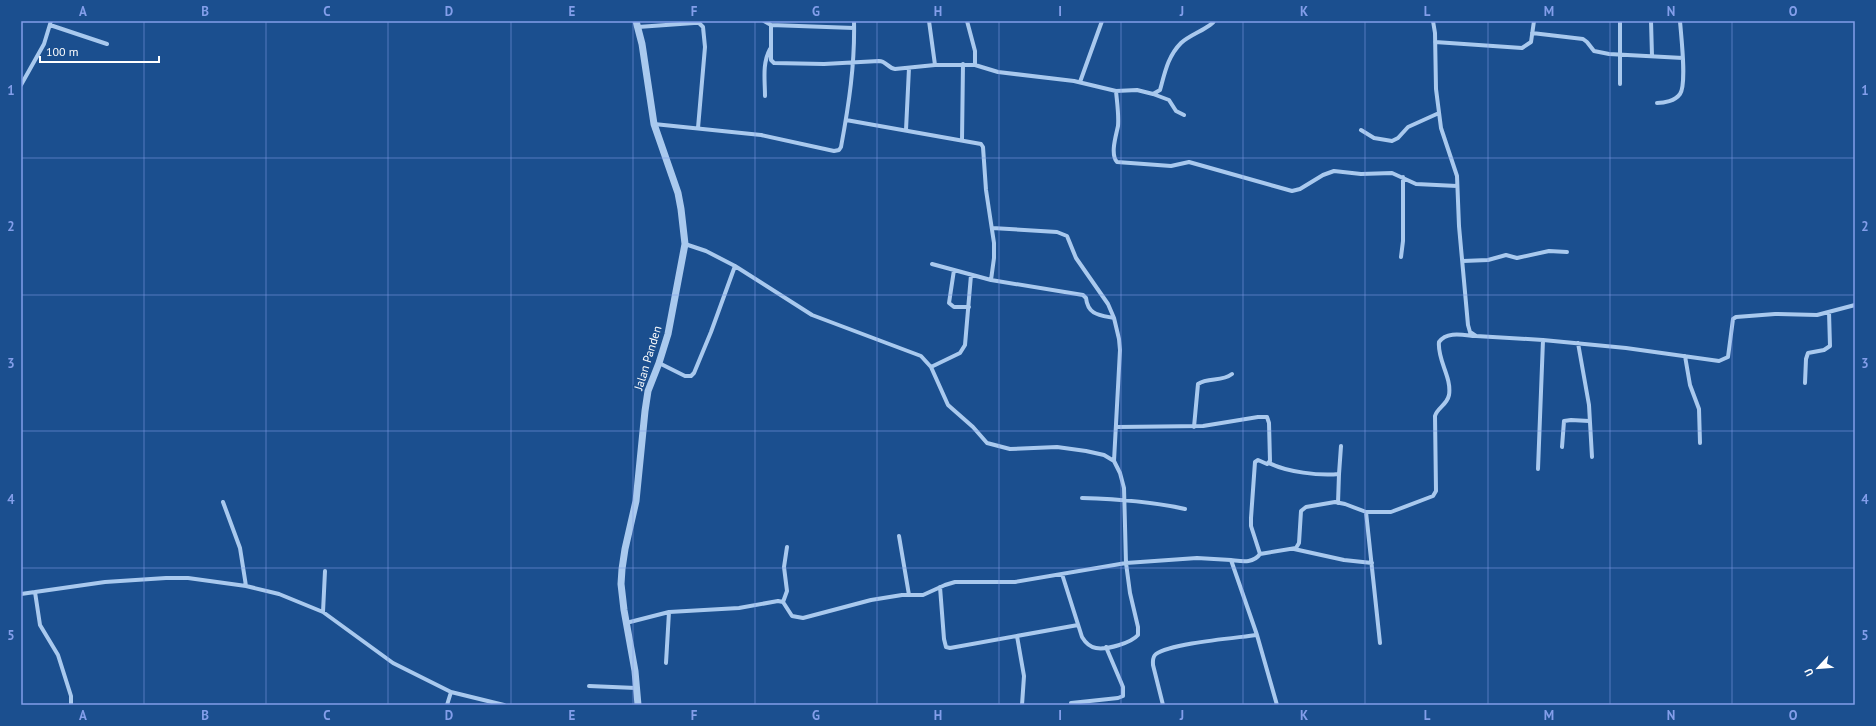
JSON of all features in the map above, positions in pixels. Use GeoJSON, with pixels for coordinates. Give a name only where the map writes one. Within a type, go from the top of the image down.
{"type":"FeatureCollection","features":[{"type":"Feature","properties":{"kind":"street"},"geometry":{"type":"LineString","coordinates":[[764,21],[771,25],[793,23],[854,28]]}},
{"type":"Feature","properties":{"kind":"street"},"geometry":{"type":"LineString","coordinates":[[654,124],[761,135],[837,151],[841,147],[854,62],[854,21]]}},
{"type":"Feature","properties":{"kind":"street"},"geometry":{"type":"LineString","coordinates":[[929,21],[935,65]]}},
{"type":"Feature","properties":{"kind":"street"},"geometry":{"type":"LineString","coordinates":[[967,21],[975,51],[975,65]]}},
{"type":"Feature","properties":{"kind":"street"},"geometry":{"type":"LineString","coordinates":[[1080,82],[1102,21]]}},
{"type":"Feature","properties":{"kind":"street"},"geometry":{"type":"LineString","coordinates":[[1153,94],[1160,90],[1168,59],[1181,43],[1199,30],[1209,27],[1214,21]]}},
{"type":"Feature","properties":{"kind":"street"},"geometry":{"type":"LineString","coordinates":[[1433,21],[1436,89],[1439,113],[1442,133],[1456,170],[1459,226],[1464,261],[1468,325],[1470,332],[1476,336]]}},
{"type":"Feature","properties":{"kind":"street"},"geometry":{"type":"LineString","coordinates":[[1435,42],[1522,48],[1531,42],[1534,21]]}},
{"type":"Feature","properties":{"kind":"street"},"geometry":{"type":"LineString","coordinates":[[1620,21],[1620,84]]}},
{"type":"Feature","properties":{"kind":"street"},"geometry":{"type":"LineString","coordinates":[[1651,21],[1652,56]]}},
{"type":"Feature","properties":{"kind":"street"},"geometry":{"type":"LineString","coordinates":[[1657,103],[1671,100],[1680,94],[1682,89],[1683,58],[1680,21]]}},
{"type":"Feature","properties":{"kind":"street"},"geometry":{"type":"LineString","coordinates":[[21,86],[44,44],[50,23],[107,44]]}},
{"type":"Feature","properties":{"kind":"street"},"geometry":{"type":"LineString","coordinates":[[637,24],[699,23],[703,27],[705,46],[698,128]]}},
{"type":"Feature","properties":{"kind":"street","name":"Jalan Panden"},"geometry":{"type":"LineString","coordinates":[[637,24],[642,44],[654,124],[678,193],[684,244],[668,334],[647,398],[636,501],[625,549],[621,584],[626,623],[635,671],[638,705]]}},
{"type":"Feature","properties":{"kind":"street"},"geometry":{"type":"LineString","coordinates":[[771,25],[771,60],[774,63],[824,64],[882,61],[890,68],[963,64],[975,65],[998,72],[1045,76],[1080,82],[1116,91],[1137,90],[1169,100],[1176,111],[1184,115]]}},
{"type":"Feature","properties":{"kind":"street"},"geometry":{"type":"LineString","coordinates":[[1532,33],[1583,39],[1588,42],[1595,52],[1620,55],[1683,58]]}},
{"type":"Feature","properties":{"kind":"street"},"geometry":{"type":"LineString","coordinates":[[764,96],[765,57],[771,46]]}},
{"type":"Feature","properties":{"kind":"street"},"geometry":{"type":"LineString","coordinates":[[962,140],[963,64]]}},
{"type":"Feature","properties":{"kind":"street"},"geometry":{"type":"LineString","coordinates":[[906,130],[909,68]]}},
{"type":"Feature","properties":{"kind":"street"},"geometry":{"type":"LineString","coordinates":[[1116,91],[1118,126],[1115,135],[1114,155],[1117,162],[1172,166],[1189,162],[1214,167],[1292,191],[1300,189],[1323,174],[1334,171],[1361,174],[1392,173],[1416,184],[1457,186]]}},
{"type":"Feature","properties":{"kind":"street"},"geometry":{"type":"LineString","coordinates":[[1362,130],[1374,138],[1392,140],[1398,138],[1408,127],[1439,113]]}},
{"type":"Feature","properties":{"kind":"street"},"geometry":{"type":"LineString","coordinates":[[846,120],[981,144],[983,147],[986,190],[992,228],[994,258],[991,280]]}},
{"type":"Feature","properties":{"kind":"street"},"geometry":{"type":"LineString","coordinates":[[1401,257],[1403,241],[1403,177]]}},
{"type":"Feature","properties":{"kind":"street"},"geometry":{"type":"LineString","coordinates":[[992,228],[1057,232],[1064,234],[1069,240],[1080,264],[1108,304],[1114,318],[1120,344],[1117,427],[1114,461],[1122,481],[1125,500],[1126,562],[1130,593],[1138,627],[1138,635],[1127,643],[1106,648],[1096,648],[1085,642],[1062,574]]}},
{"type":"Feature","properties":{"kind":"street"},"geometry":{"type":"LineString","coordinates":[[684,244],[706,251],[735,266],[802,310],[836,325],[917,354],[931,367],[948,405],[973,427],[987,443],[1010,449],[1057,447],[1086,451],[1104,455],[1114,461]]}},
{"type":"Feature","properties":{"kind":"street"},"geometry":{"type":"LineString","coordinates":[[1464,261],[1488,260],[1506,255],[1517,258],[1549,251],[1567,252]]}},
{"type":"Feature","properties":{"kind":"street"},"geometry":{"type":"LineString","coordinates":[[932,264],[991,280],[1083,296],[1086,298],[1090,311],[1114,318]]}},
{"type":"Feature","properties":{"kind":"street"},"geometry":{"type":"LineString","coordinates":[[659,363],[685,376],[691,376],[711,332],[735,266]]}},
{"type":"Feature","properties":{"kind":"street"},"geometry":{"type":"LineString","coordinates":[[954,270],[949,303],[954,308],[968,307]]}},
{"type":"Feature","properties":{"kind":"street"},"geometry":{"type":"LineString","coordinates":[[931,367],[954,356],[963,349],[966,340],[971,275]]}},
{"type":"Feature","properties":{"kind":"street"},"geometry":{"type":"LineString","coordinates":[[1294,549],[1298,543],[1302,509],[1328,502],[1338,502],[1366,512],[1381,513],[1396,511],[1425,500],[1435,494],[1435,416],[1446,404],[1449,392],[1439,342],[1443,338],[1453,334],[1543,340],[1641,349],[1716,361],[1726,359],[1729,354],[1732,322],[1736,317],[1775,314],[1813,315],[1855,305]]}},
{"type":"Feature","properties":{"kind":"street"},"geometry":{"type":"LineString","coordinates":[[1805,383],[1806,359],[1808,353],[1824,350],[1830,346],[1829,312]]}},
{"type":"Feature","properties":{"kind":"street"},"geometry":{"type":"LineString","coordinates":[[1538,469],[1543,340]]}},
{"type":"Feature","properties":{"kind":"street"},"geometry":{"type":"LineString","coordinates":[[1578,343],[1588,398],[1592,457]]}},
{"type":"Feature","properties":{"kind":"street"},"geometry":{"type":"LineString","coordinates":[[1686,356],[1690,385],[1699,409],[1700,443]]}},
{"type":"Feature","properties":{"kind":"street"},"geometry":{"type":"LineString","coordinates":[[1194,427],[1198,384],[1204,381],[1224,379],[1232,374]]}},
{"type":"Feature","properties":{"kind":"street"},"geometry":{"type":"LineString","coordinates":[[1117,427],[1194,427],[1265,416],[1269,423],[1269,462]]}},
{"type":"Feature","properties":{"kind":"street"},"geometry":{"type":"LineString","coordinates":[[1562,447],[1564,422],[1571,420],[1589,421]]}},
{"type":"Feature","properties":{"kind":"street"},"geometry":{"type":"LineString","coordinates":[[1338,502],[1340,446]]}},
{"type":"Feature","properties":{"kind":"street"},"geometry":{"type":"LineString","coordinates":[[1260,554],[1251,522],[1254,465],[1258,460],[1265,464],[1269,462],[1280,468],[1310,474],[1339,474]]}},
{"type":"Feature","properties":{"kind":"street"},"geometry":{"type":"LineString","coordinates":[[1082,498],[1156,502],[1185,509]]}},
{"type":"Feature","properties":{"kind":"street"},"geometry":{"type":"LineString","coordinates":[[224,502],[240,548],[246,586]]}},
{"type":"Feature","properties":{"kind":"street"},"geometry":{"type":"LineString","coordinates":[[1366,512],[1380,643]]}},
{"type":"Feature","properties":{"kind":"street"},"geometry":{"type":"LineString","coordinates":[[899,536],[910,595]]}},
{"type":"Feature","properties":{"kind":"street"},"geometry":{"type":"LineString","coordinates":[[783,602],[787,591],[784,566],[787,547]]}},
{"type":"Feature","properties":{"kind":"street"},"geometry":{"type":"LineString","coordinates":[[626,623],[669,612],[739,608],[778,601],[783,602],[793,617],[803,618],[871,600],[910,595],[923,595],[955,582],[1015,582],[1126,562],[1197,558],[1250,561],[1260,554],[1294,549],[1344,560],[1372,563]]}},
{"type":"Feature","properties":{"kind":"street"},"geometry":{"type":"LineString","coordinates":[[1231,560],[1257,635],[1277,705]]}},
{"type":"Feature","properties":{"kind":"street"},"geometry":{"type":"LineString","coordinates":[[323,612],[325,571]]}},
{"type":"Feature","properties":{"kind":"street"},"geometry":{"type":"LineString","coordinates":[[21,594],[105,582],[166,578],[188,578],[246,586],[279,594],[323,612],[393,663],[451,692],[504,705]]}},
{"type":"Feature","properties":{"kind":"street"},"geometry":{"type":"LineString","coordinates":[[940,587],[944,638],[948,648],[954,649],[1078,625]]}},
{"type":"Feature","properties":{"kind":"street"},"geometry":{"type":"LineString","coordinates":[[36,592],[40,625],[58,655],[71,696],[71,705]]}},
{"type":"Feature","properties":{"kind":"street"},"geometry":{"type":"LineString","coordinates":[[666,663],[669,612]]}},
{"type":"Feature","properties":{"kind":"street"},"geometry":{"type":"LineString","coordinates":[[1163,705],[1153,666],[1153,659],[1157,653],[1185,645],[1257,635]]}},
{"type":"Feature","properties":{"kind":"street"},"geometry":{"type":"LineString","coordinates":[[1018,636],[1024,676],[1022,705]]}},
{"type":"Feature","properties":{"kind":"street"},"geometry":{"type":"LineString","coordinates":[[1071,703],[1118,698],[1123,696],[1123,687],[1106,648]]}},
{"type":"Feature","properties":{"kind":"street"},"geometry":{"type":"LineString","coordinates":[[589,686],[636,688]]}},
{"type":"Feature","properties":{"kind":"street"},"geometry":{"type":"LineString","coordinates":[[447,705],[451,692]]}}]}
